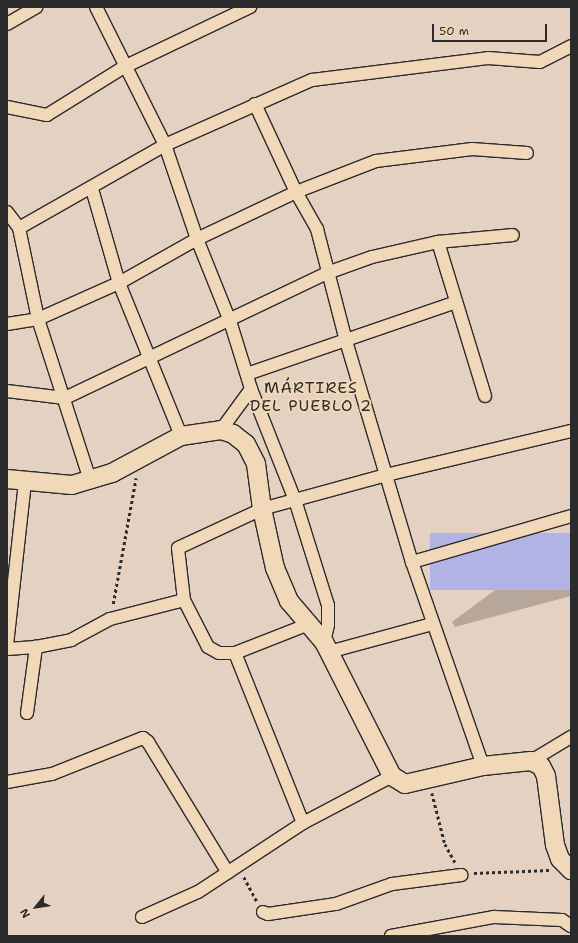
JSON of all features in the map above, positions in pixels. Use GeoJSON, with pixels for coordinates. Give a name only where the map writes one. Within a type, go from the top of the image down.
{"type":"FeatureCollection","features":[{"type":"Feature","properties":{"kind":"street"},"geometry":{"type":"LineString","coordinates":[[7,24],[36,7]]}},
{"type":"Feature","properties":{"kind":"street"},"geometry":{"type":"LineString","coordinates":[[96,7],[124,67],[165,145],[197,239],[230,321],[251,389],[295,500],[328,605],[327,647]]}},
{"type":"Feature","properties":{"kind":"street"},"geometry":{"type":"LineString","coordinates":[[7,107],[47,115],[124,67],[250,7]]}},
{"type":"Feature","properties":{"kind":"street"},"geometry":{"type":"LineString","coordinates":[[19,228],[92,189],[165,145],[312,80],[488,58],[540,62],[571,46]]}},
{"type":"Feature","properties":{"kind":"street"},"geometry":{"type":"LineString","coordinates":[[255,104],[296,192],[316,229],[346,341],[412,562],[432,624],[483,766]]}},
{"type":"Feature","properties":{"kind":"street"},"geometry":{"type":"LineString","coordinates":[[7,324],[38,319],[119,283],[197,239],[296,192],[376,161],[472,149],[527,153]]}},
{"type":"Feature","properties":{"kind":"street"},"geometry":{"type":"LineString","coordinates":[[92,189],[119,283],[148,360],[181,436]]}},
{"type":"Feature","properties":{"kind":"street"},"geometry":{"type":"LineString","coordinates":[[7,212],[19,228],[38,319],[65,398],[90,480]]}},
{"type":"Feature","properties":{"kind":"street"},"geometry":{"type":"LineString","coordinates":[[7,391],[65,398],[230,321],[327,273],[372,257],[438,242],[513,235]]}},
{"type":"Feature","properties":{"kind":"street"},"geometry":{"type":"LineString","coordinates":[[438,242],[485,396]]}},
{"type":"Feature","properties":{"kind":"street"},"geometry":{"type":"LineString","coordinates":[[247,374],[456,302]]}},
{"type":"Feature","properties":{"kind":"street"},"geometry":{"type":"LineString","coordinates":[[221,430],[251,389]]}},
{"type":"Feature","properties":{"kind":"street"},"geometry":{"type":"LineString","coordinates":[[7,479],[72,485],[112,473],[181,436],[221,430],[233,434],[246,444],[256,464],[262,509],[274,568],[289,601],[327,647],[392,776],[405,784],[483,766],[531,761],[571,737]]}},
{"type":"Feature","properties":{"kind":"street"},"geometry":{"type":"LineString","coordinates":[[309,624],[235,653],[219,652],[208,647],[184,600],[178,548],[262,509],[386,475],[571,431]]}},
{"type":"Feature","properties":{"kind":"street"},"geometry":{"type":"LineString","coordinates":[[7,645],[25,481]]}},
{"type":"Feature","properties":{"kind":"street"},"geometry":{"type":"LineString","coordinates":[[412,562],[571,516]]}},
{"type":"Feature","properties":{"kind":"street"},"geometry":{"type":"LineString","coordinates":[[7,649],[36,647],[71,640],[110,619],[184,600]]}},
{"type":"Feature","properties":{"kind":"street"},"geometry":{"type":"LineString","coordinates":[[327,647],[432,624]]}},
{"type":"Feature","properties":{"kind":"street"},"geometry":{"type":"LineString","coordinates":[[27,713],[36,647]]}},
{"type":"Feature","properties":{"kind":"street"},"geometry":{"type":"LineString","coordinates":[[235,653],[303,823]]}},
{"type":"Feature","properties":{"kind":"street"},"geometry":{"type":"LineString","coordinates":[[7,782],[52,774],[143,738],[148,742],[233,869]]}},
{"type":"Feature","properties":{"kind":"street"},"geometry":{"type":"LineString","coordinates":[[531,761],[541,766],[546,776],[555,846],[560,859],[570,870]]}},
{"type":"Feature","properties":{"kind":"street"},"geometry":{"type":"LineString","coordinates":[[142,917],[198,892],[303,823],[392,776]]}},
{"type":"Feature","properties":{"kind":"street"},"geometry":{"type":"LineString","coordinates":[[263,912],[268,914],[336,904],[392,884],[461,875]]}},
{"type":"Feature","properties":{"kind":"street"},"geometry":{"type":"LineString","coordinates":[[391,936],[494,917],[562,920],[571,926]]}},
{"type":"Feature","properties":{"kind":"path"},"geometry":{"type":"LineString","coordinates":[[110,619],[140,458]]}},
{"type":"Feature","properties":{"kind":"path"},"geometry":{"type":"LineString","coordinates":[[428,779],[446,844],[461,875],[570,870]]}},
{"type":"Feature","properties":{"kind":"path"},"geometry":{"type":"LineString","coordinates":[[233,869],[263,912]]}},
{"type":"Feature","properties":{"kind":"building"},"geometry":{"type":"Polygon","coordinates":[[[430,533],[571,533],[571,590],[430,590],[430,533]]]}},
{"type":"Feature","properties":{"kind":"district","name":"MÁRTIRES DEL PUEBLO 2"},"geometry":{"type":"Point","coordinates":[311,397]}}]}
